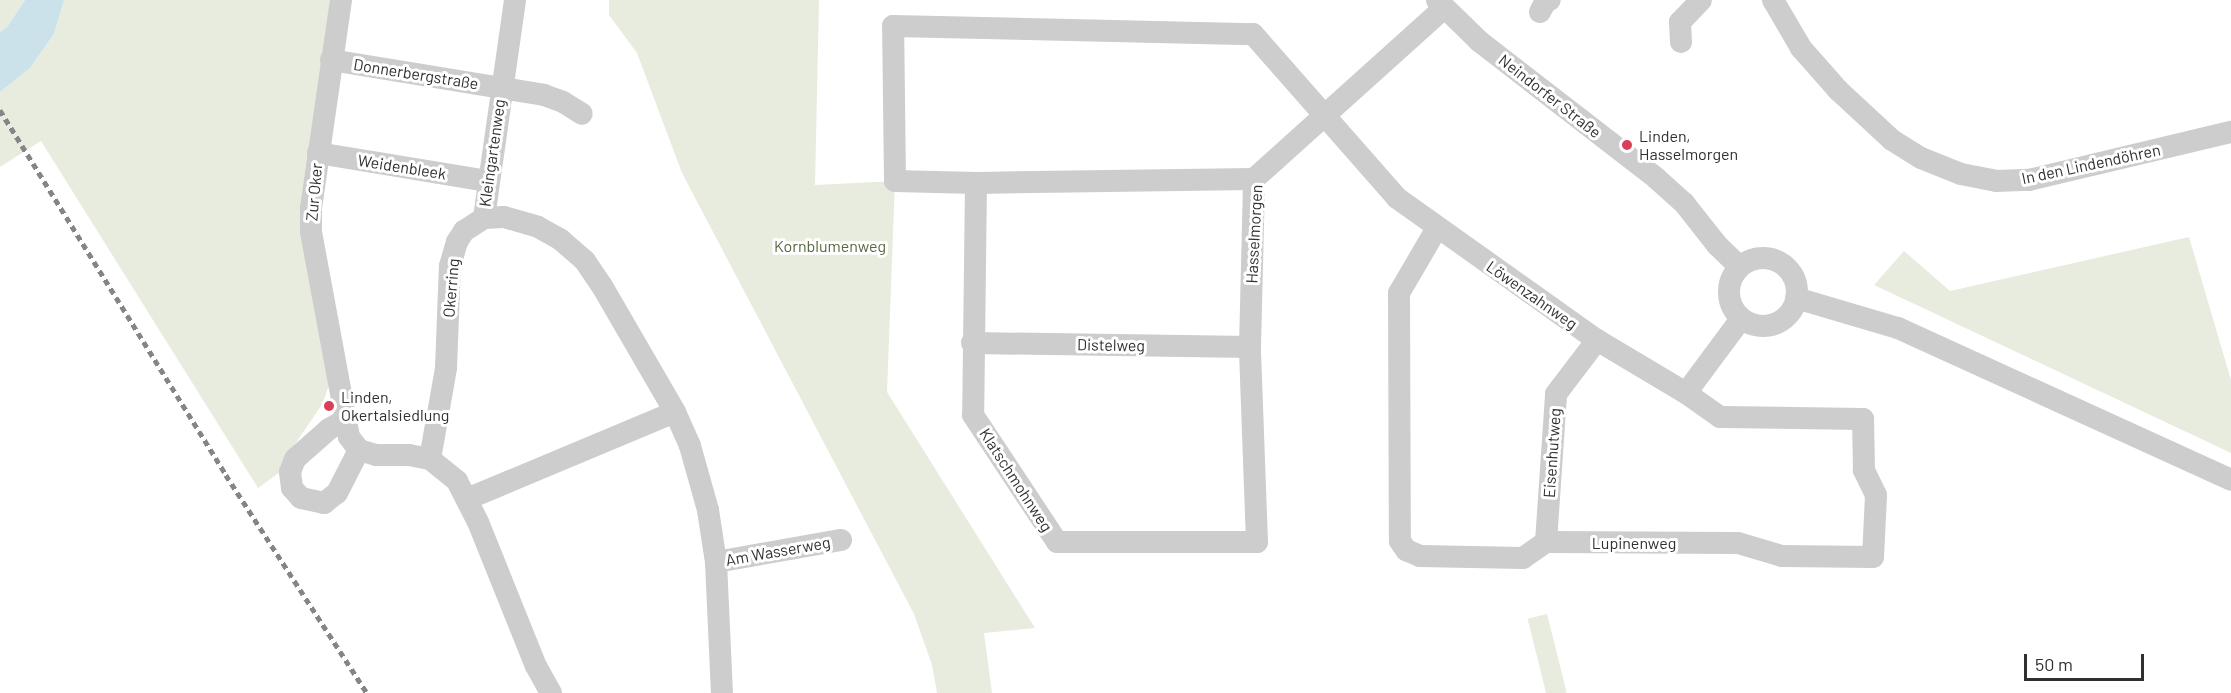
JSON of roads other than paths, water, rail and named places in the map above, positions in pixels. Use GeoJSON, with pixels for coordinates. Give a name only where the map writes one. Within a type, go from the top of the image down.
{"type":"FeatureCollection","features":[{"type":"Feature","properties":{"kind":"street","name":"Zur Oker"},"geometry":{"type":"LineString","coordinates":[[341,0],[310,208],[311,232],[349,437],[359,450]]}},
{"type":"Feature","properties":{"kind":"street","name":"Kleingartenweg"},"geometry":{"type":"LineString","coordinates":[[484,218],[487,181],[515,0]]}},
{"type":"Feature","properties":{"kind":"street","name":"In den Lindendöhren"},"geometry":{"type":"LineString","coordinates":[[1773,0],[1801,48],[1853,105],[1892,140],[1921,158],[1961,174],[1996,181],[2029,180],[2231,132]]}},
{"type":"Feature","properties":{"kind":"street"},"geometry":{"type":"LineString","coordinates":[[1681,42],[1680,22],[1694,2]]}},
{"type":"Feature","properties":{"kind":"street","name":"Hasselmorgen"},"geometry":{"type":"LineString","coordinates":[[1257,542],[1250,347],[1254,179],[1325,117],[1440,4]]}},
{"type":"Feature","properties":{"kind":"street","name":"Neindorfer Straße"},"geometry":{"type":"LineString","coordinates":[[1440,4],[1510,66],[1656,178],[1684,203],[1739,266]]}},
{"type":"Feature","properties":{"kind":"street"},"geometry":{"type":"LineString","coordinates":[[1254,179],[976,183],[896,181],[893,26],[1253,34],[1325,117]]}},
{"type":"Feature","properties":{"kind":"street","name":"Donnerbergstraße"},"geometry":{"type":"LineString","coordinates":[[331,60],[501,88]]}},
{"type":"Feature","properties":{"kind":"street","name":"Kleingartenweg"},"geometry":{"type":"LineString","coordinates":[[501,88],[544,95],[563,102],[582,114]]}},
{"type":"Feature","properties":{"kind":"street","name":"Löwenzahnweg"},"geometry":{"type":"LineString","coordinates":[[1325,117],[1397,198],[1597,340],[1686,393]]}},
{"type":"Feature","properties":{"kind":"street","name":"Weidenbleek"},"geometry":{"type":"LineString","coordinates":[[318,153],[487,181]]}},
{"type":"Feature","properties":{"kind":"street","name":"Klatschmohnweg"},"geometry":{"type":"LineString","coordinates":[[976,183],[972,343],[973,415],[1057,542],[1257,542]]}},
{"type":"Feature","properties":{"kind":"street"},"geometry":{"type":"LineString","coordinates":[[484,218],[504,217],[538,227],[561,240],[585,261],[602,286],[675,412],[702,479],[716,562],[722,693]]}},
{"type":"Feature","properties":{"kind":"street","name":"Okerring"},"geometry":{"type":"LineString","coordinates":[[429,459],[446,368],[452,255],[464,231],[484,218]]}},
{"type":"Feature","properties":{"kind":"street"},"geometry":{"type":"LineString","coordinates":[[1437,228],[1399,293],[1400,540],[1406,550],[1420,556],[1523,558],[1546,542]]}},
{"type":"Feature","properties":{"kind":"street"},"geometry":{"type":"LineString","coordinates":[[1760,257],[1782,263],[1796,281],[1797,298],[1790,313],[1773,325],[1752,325],[1741,319],[1733,310],[1728,287],[1739,266],[1760,257]]}},
{"type":"Feature","properties":{"kind":"street"},"geometry":{"type":"LineString","coordinates":[[1797,298],[1898,328],[2231,480]]}},
{"type":"Feature","properties":{"kind":"street"},"geometry":{"type":"LineString","coordinates":[[1686,393],[1741,319]]}},
{"type":"Feature","properties":{"kind":"street","name":"Eisenhutweg"},"geometry":{"type":"LineString","coordinates":[[1546,542],[1556,394],[1597,340]]}},
{"type":"Feature","properties":{"kind":"street","name":"Distelweg"},"geometry":{"type":"LineString","coordinates":[[972,343],[1250,347]]}},
{"type":"Feature","properties":{"kind":"street","name":"Lupinenweg"},"geometry":{"type":"LineString","coordinates":[[1546,542],[1738,543],[1782,556],[1873,557],[1876,495],[1864,470],[1863,419],[1720,417],[1686,393]]}},
{"type":"Feature","properties":{"kind":"street"},"geometry":{"type":"LineString","coordinates":[[467,499],[675,412]]}},
{"type":"Feature","properties":{"kind":"street"},"geometry":{"type":"LineString","coordinates":[[347,419],[329,429],[296,459],[290,472],[292,488],[301,498],[324,503],[338,493],[359,450],[376,455],[409,455],[429,459],[458,481],[536,666],[551,693]]}},
{"type":"Feature","properties":{"kind":"street","name":"Am Wasserweg"},"geometry":{"type":"LineString","coordinates":[[716,562],[841,540]]}},
{"type":"Feature","properties":{"kind":"water"},"geometry":{"type":"Polygon","coordinates":[[[25,0],[64,0],[54,34],[30,68],[0,92],[0,32],[7,27],[25,0]]]}},
{"type":"Feature","properties":{"kind":"railway"},"geometry":{"type":"LineString","coordinates":[[0,110],[226,475],[367,693]]}},
{"type":"Feature","properties":{"kind":"place","name":"Linden, Hasselmorgen"},"geometry":{"type":"Point","coordinates":[1627,145]}},
{"type":"Feature","properties":{"kind":"place","name":"Linden, Okertalsiedlung"},"geometry":{"type":"Point","coordinates":[329,406]}},
{"type":"Feature","properties":{"kind":"park label","name":"Kornblumenweg"},"geometry":{"type":"Point","coordinates":[830,246]}}]}
